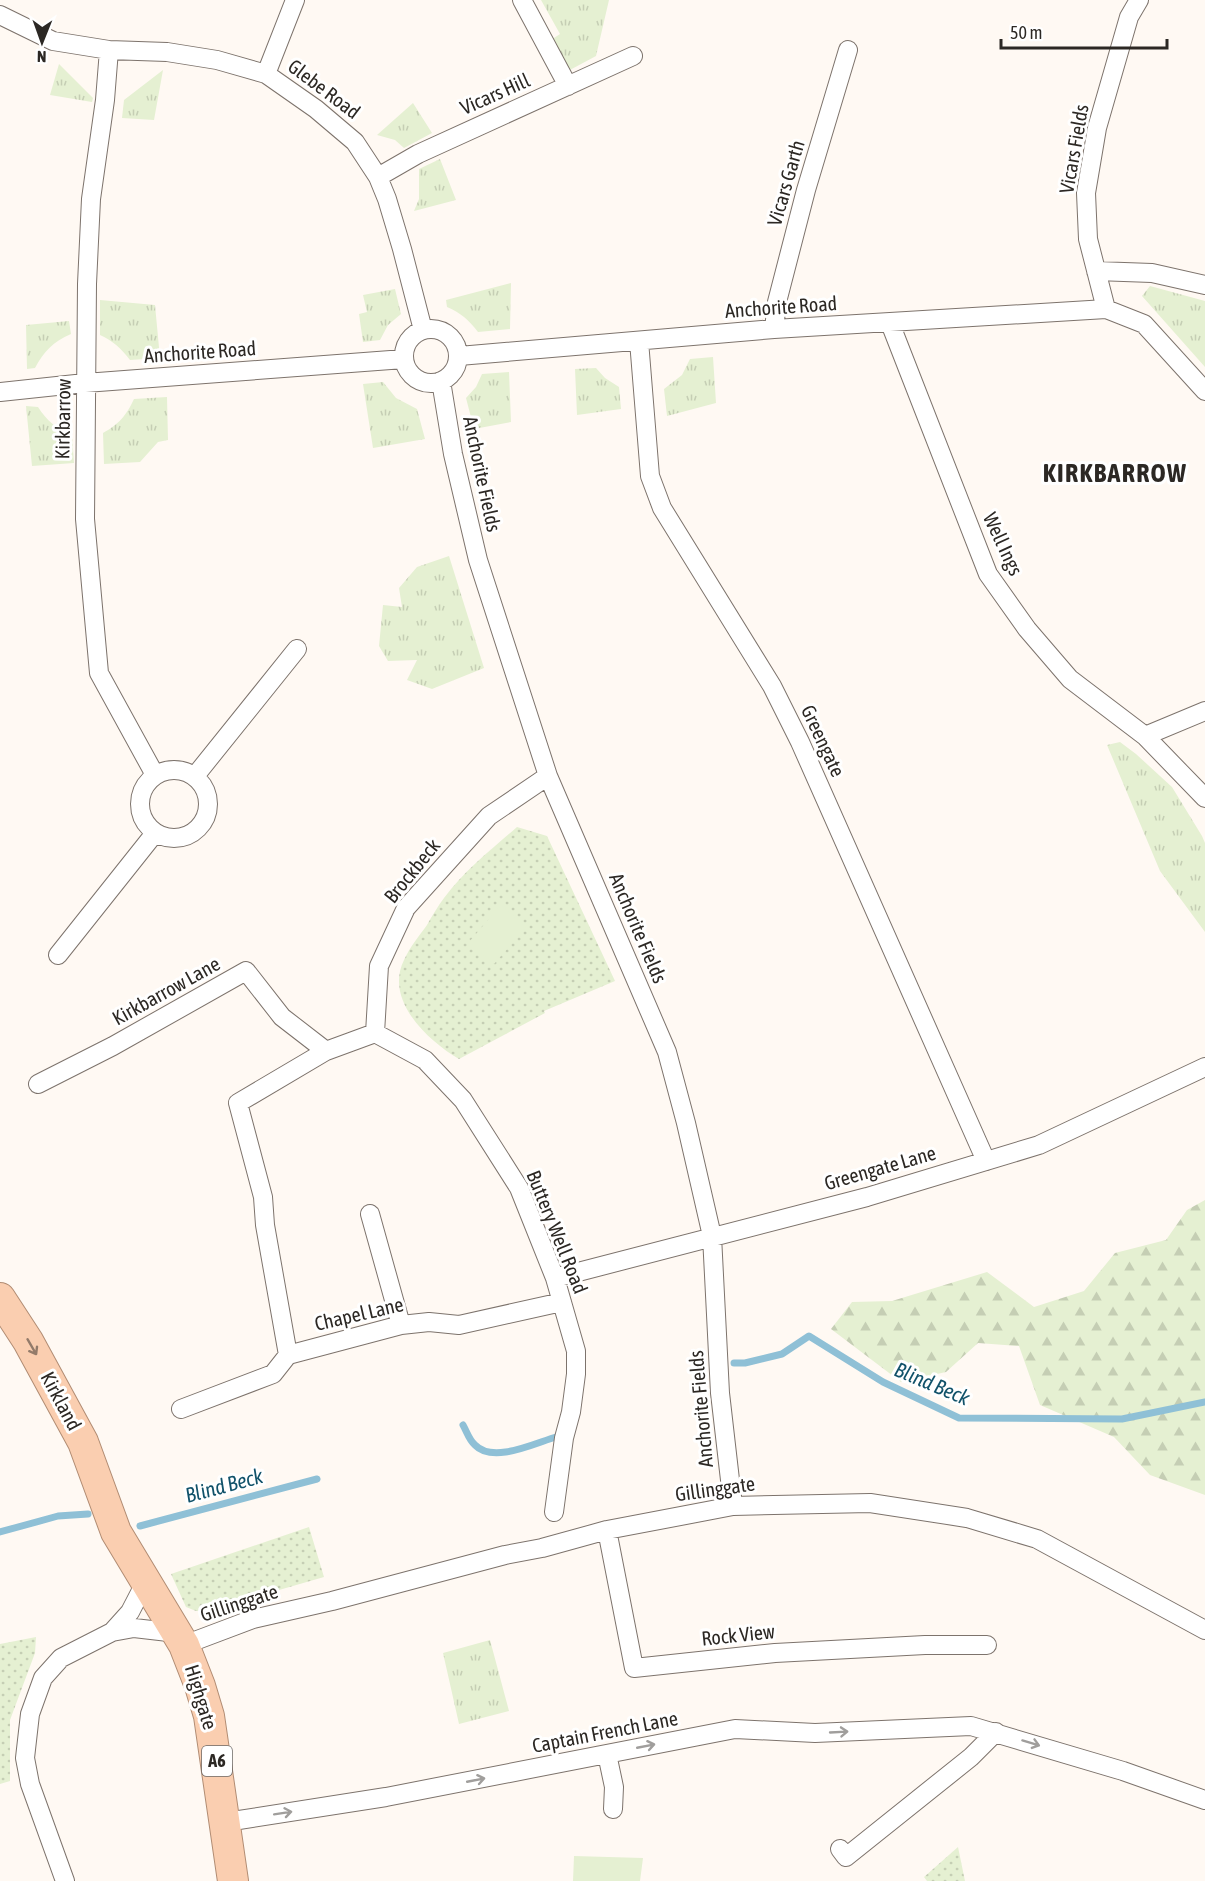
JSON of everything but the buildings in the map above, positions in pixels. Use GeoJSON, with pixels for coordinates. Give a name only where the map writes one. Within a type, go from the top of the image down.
{"type":"FeatureCollection","features":[{"type":"Feature","properties":{"kind":"highway","name":"Kirkland"},"geometry":{"type":"LineString","coordinates":[[0,1298],[28,1341],[83,1442],[112,1522]]}},
{"type":"Feature","properties":{"kind":"highway","name":"Highgate"},"geometry":{"type":"LineString","coordinates":[[112,1522],[181,1639],[200,1686],[209,1716],[233,1881]]}},
{"type":"Feature","properties":{"kind":"street"},"geometry":{"type":"LineString","coordinates":[[266,74],[296,0]]}},
{"type":"Feature","properties":{"kind":"street"},"geometry":{"type":"LineString","coordinates":[[522,0],[568,86]]}},
{"type":"Feature","properties":{"kind":"street","name":"Vicars Fields"},"geometry":{"type":"LineString","coordinates":[[1106,309],[1088,239],[1086,193],[1097,128],[1129,17],[1139,0]]}},
{"type":"Feature","properties":{"kind":"street","name":"Glebe Road"},"geometry":{"type":"LineString","coordinates":[[0,15],[53,41],[109,50],[167,52],[217,60],[266,74],[316,109],[355,142],[378,177],[402,249],[423,330]]}},
{"type":"Feature","properties":{"kind":"street","name":"Kirkbarrow"},"geometry":{"type":"LineString","coordinates":[[109,50],[105,100],[91,199],[85,382],[85,519],[99,673],[155,775]]}},
{"type":"Feature","properties":{"kind":"street","name":"Vicars Garth"},"geometry":{"type":"LineString","coordinates":[[774,330],[777,302],[806,190],[848,50]]}},
{"type":"Feature","properties":{"kind":"street","name":"Vicars Hill"},"geometry":{"type":"LineString","coordinates":[[378,177],[418,154],[633,56]]}},
{"type":"Feature","properties":{"kind":"street"},"geometry":{"type":"LineString","coordinates":[[1096,271],[1152,273],[1205,285]]}},
{"type":"Feature","properties":{"kind":"street"},"geometry":{"type":"LineString","coordinates":[[1106,309],[1144,324],[1205,391]]}},
{"type":"Feature","properties":{"kind":"street","name":"Anchorite Road"},"geometry":{"type":"LineString","coordinates":[[459,356],[774,330],[1106,309]]}},
{"type":"Feature","properties":{"kind":"street","name":"Well Ings"},"geometry":{"type":"LineString","coordinates":[[890,323],[988,574],[1027,629],[1070,679],[1145,736],[1205,798]]}},
{"type":"Feature","properties":{"kind":"street"},"geometry":{"type":"LineString","coordinates":[[431,329],[447,334],[457,347],[458,365],[447,379],[429,384],[419,381],[406,368],[404,359],[408,341],[423,330],[431,329]]}},
{"type":"Feature","properties":{"kind":"street","name":"Greengate"},"geometry":{"type":"LineString","coordinates":[[639,341],[650,476],[662,508],[772,686],[800,742],[986,1161]]}},
{"type":"Feature","properties":{"kind":"street","name":"Anchorite Road"},"geometry":{"type":"LineString","coordinates":[[0,392],[85,382],[404,359]]}},
{"type":"Feature","properties":{"kind":"street","name":"Anchorite Fields"},"geometry":{"type":"LineString","coordinates":[[441,381],[453,454],[478,560],[548,776],[667,1052],[686,1122],[712,1236],[720,1393],[733,1506]]}},
{"type":"Feature","properties":{"kind":"street"},"geometry":{"type":"LineString","coordinates":[[195,776],[297,649]]}},
{"type":"Feature","properties":{"kind":"street"},"geometry":{"type":"LineString","coordinates":[[1145,736],[1205,711]]}},
{"type":"Feature","properties":{"kind":"street"},"geometry":{"type":"LineString","coordinates":[[175,770],[186,771],[195,776],[203,785],[208,796],[209,808],[206,819],[199,829],[189,836],[178,839],[166,838],[155,833],[141,816],[141,793],[147,783],[155,775],[175,770]]}},
{"type":"Feature","properties":{"kind":"street","name":"Brockbeck"},"geometry":{"type":"LineString","coordinates":[[375,1033],[380,966],[406,908],[489,816],[548,776]]}},
{"type":"Feature","properties":{"kind":"street"},"geometry":{"type":"LineString","coordinates":[[58,955],[155,833]]}},
{"type":"Feature","properties":{"kind":"street","name":"Kirkbarrow Lane"},"geometry":{"type":"LineString","coordinates":[[38,1084],[113,1046],[246,971],[282,1017],[326,1051]]}},
{"type":"Feature","properties":{"kind":"street"},"geometry":{"type":"LineString","coordinates":[[181,1409],[273,1374],[288,1355],[265,1225],[263,1197],[238,1103],[326,1051],[375,1033]]}},
{"type":"Feature","properties":{"kind":"street","name":"Buttery Well Road"},"geometry":{"type":"LineString","coordinates":[[375,1033],[424,1060],[463,1100],[519,1188],[555,1278],[576,1351],[576,1374],[554,1512]]}},
{"type":"Feature","properties":{"kind":"street","name":"Greengate Lane"},"geometry":{"type":"LineString","coordinates":[[555,1278],[867,1197],[1039,1145],[1205,1067]]}},
{"type":"Feature","properties":{"kind":"street"},"geometry":{"type":"LineString","coordinates":[[370,1214],[401,1325]]}},
{"type":"Feature","properties":{"kind":"street","name":"Chapel Lane"},"geometry":{"type":"LineString","coordinates":[[288,1355],[401,1325],[429,1323],[459,1325],[562,1302]]}},
{"type":"Feature","properties":{"kind":"street","name":"Gillinggate"},"geometry":{"type":"LineString","coordinates":[[181,1639],[607,1530],[733,1506],[870,1503],[967,1518],[1037,1539],[1205,1630]]}},
{"type":"Feature","properties":{"kind":"street","name":"Rock View"},"geometry":{"type":"LineString","coordinates":[[607,1530],[634,1668],[775,1653],[925,1645],[987,1645]]}},
{"type":"Feature","properties":{"kind":"street"},"geometry":{"type":"LineString","coordinates":[[112,1632],[130,1612],[146,1583]]}},
{"type":"Feature","properties":{"kind":"street"},"geometry":{"type":"LineString","coordinates":[[59,1879],[30,1784],[25,1758],[30,1714],[43,1678],[61,1658],[112,1632],[134,1628],[181,1639]]}},
{"type":"Feature","properties":{"kind":"street","name":"Captain French Lane"},"geometry":{"type":"LineString","coordinates":[[226,1822],[386,1797],[735,1729],[815,1733],[971,1726],[1123,1771],[1205,1800]]}},
{"type":"Feature","properties":{"kind":"street"},"geometry":{"type":"LineString","coordinates":[[840,1849],[846,1857],[971,1757],[996,1732]]}},
{"type":"Feature","properties":{"kind":"street"},"geometry":{"type":"LineString","coordinates":[[607,1754],[614,1787],[613,1809]]}},
{"type":"Feature","properties":{"kind":"green space"},"geometry":{"type":"Polygon","coordinates":[[[541,0],[609,0],[596,56],[568,71],[551,40],[560,34],[541,0]]]}},
{"type":"Feature","properties":{"kind":"green space"},"geometry":{"type":"Polygon","coordinates":[[[59,64],[93,98],[92,102],[50,95],[59,64]]]}},
{"type":"Feature","properties":{"kind":"green space"},"geometry":{"type":"Polygon","coordinates":[[[163,70],[154,120],[122,118],[124,100],[163,70]]]}},
{"type":"Feature","properties":{"kind":"green space"},"geometry":{"type":"Polygon","coordinates":[[[413,103],[432,133],[404,148],[395,140],[377,135],[413,103]]]}},
{"type":"Feature","properties":{"kind":"green space"},"geometry":{"type":"Polygon","coordinates":[[[440,159],[456,200],[414,211],[419,199],[419,169],[440,159]]]}},
{"type":"Feature","properties":{"kind":"green space"},"geometry":{"type":"Polygon","coordinates":[[[511,283],[510,329],[478,332],[464,317],[447,307],[446,300],[511,283]]]}},
{"type":"Feature","properties":{"kind":"green space"},"geometry":{"type":"Polygon","coordinates":[[[1150,286],[1205,301],[1205,367],[1142,296],[1150,286]]]}},
{"type":"Feature","properties":{"kind":"green space"},"geometry":{"type":"Polygon","coordinates":[[[395,289],[401,314],[388,325],[380,340],[363,342],[359,314],[367,312],[363,295],[395,289]]]}},
{"type":"Feature","properties":{"kind":"green space"},"geometry":{"type":"Polygon","coordinates":[[[100,300],[155,305],[160,358],[130,360],[116,345],[100,335],[100,300]]]}},
{"type":"Feature","properties":{"kind":"green space"},"geometry":{"type":"Polygon","coordinates":[[[69,321],[71,334],[50,348],[35,368],[27,369],[26,325],[69,321]]]}},
{"type":"Feature","properties":{"kind":"green space"},"geometry":{"type":"Polygon","coordinates":[[[713,357],[716,403],[667,416],[664,389],[682,375],[690,359],[713,357]]]}},
{"type":"Feature","properties":{"kind":"green space"},"geometry":{"type":"Polygon","coordinates":[[[596,368],[605,378],[619,387],[621,409],[577,415],[575,369],[596,368]]]}},
{"type":"Feature","properties":{"kind":"green space"},"geometry":{"type":"Polygon","coordinates":[[[509,372],[511,422],[474,429],[466,398],[476,387],[482,374],[509,372]]]}},
{"type":"Feature","properties":{"kind":"green space"},"geometry":{"type":"Polygon","coordinates":[[[383,382],[396,398],[417,409],[425,439],[373,448],[363,384],[383,382]]]}},
{"type":"Feature","properties":{"kind":"green space"},"geometry":{"type":"Polygon","coordinates":[[[167,397],[168,440],[158,442],[140,462],[104,464],[103,433],[122,419],[134,399],[167,397]]]}},
{"type":"Feature","properties":{"kind":"green space"},"geometry":{"type":"Polygon","coordinates":[[[26,406],[38,407],[52,424],[72,435],[74,463],[32,466],[26,406]]]}},
{"type":"Feature","properties":{"kind":"green space"},"geometry":{"type":"Polygon","coordinates":[[[449,556],[484,668],[432,689],[407,680],[417,660],[388,661],[379,646],[383,605],[402,607],[399,588],[417,567],[449,556]]]}},
{"type":"Feature","properties":{"kind":"green space"},"geometry":{"type":"Polygon","coordinates":[[[1120,742],[1172,787],[1202,836],[1205,843],[1205,932],[1160,871],[1107,745],[1120,742]]]}},
{"type":"Feature","properties":{"kind":"green space"},"geometry":{"type":"Polygon","coordinates":[[[517,827],[547,836],[615,981],[544,1011],[545,1013],[459,1059],[435,1042],[412,1018],[404,1004],[399,975],[409,951],[452,888],[517,827]]]}},
{"type":"Feature","properties":{"kind":"green space"},"geometry":{"type":"Polygon","coordinates":[[[501,905],[526,927],[494,964],[469,942],[501,905]]]}},
{"type":"Feature","properties":{"kind":"green space"},"geometry":{"type":"Polygon","coordinates":[[[1205,1200],[1205,1495],[1150,1475],[1114,1437],[1040,1405],[1019,1346],[978,1343],[946,1372],[901,1382],[831,1329],[852,1302],[892,1301],[987,1272],[1034,1307],[1084,1291],[1115,1253],[1166,1240],[1187,1210],[1205,1200]]]}},
{"type":"Feature","properties":{"kind":"green space"},"geometry":{"type":"Polygon","coordinates":[[[309,1527],[324,1577],[206,1611],[196,1611],[186,1607],[171,1574],[309,1527]]]}},
{"type":"Feature","properties":{"kind":"green space"},"geometry":{"type":"Polygon","coordinates":[[[36,1637],[35,1653],[10,1720],[10,1781],[0,1784],[0,1644],[36,1637]]]}},
{"type":"Feature","properties":{"kind":"green space"},"geometry":{"type":"Polygon","coordinates":[[[490,1640],[509,1711],[459,1724],[443,1653],[490,1640]]]}},
{"type":"Feature","properties":{"kind":"green space"},"geometry":{"type":"Polygon","coordinates":[[[958,1847],[965,1881],[927,1881],[924,1877],[958,1847]]]}},
{"type":"Feature","properties":{"kind":"green space"},"geometry":{"type":"Polygon","coordinates":[[[574,1856],[643,1858],[640,1881],[573,1881],[574,1856]]]}},
{"type":"Feature","properties":{"kind":"waterway","name":"Blind Beck"},"geometry":{"type":"LineString","coordinates":[[734,1363],[745,1363],[782,1354],[809,1336],[883,1382],[959,1418],[1122,1419],[1205,1402]]}},
{"type":"Feature","properties":{"kind":"waterway","name":"Blind Beck"},"geometry":{"type":"LineString","coordinates":[[463,1425],[475,1445],[492,1453],[514,1450],[556,1437]]}},
{"type":"Feature","properties":{"kind":"waterway","name":"Blind Beck"},"geometry":{"type":"LineString","coordinates":[[140,1526],[317,1479]]}},
{"type":"Feature","properties":{"kind":"waterway","name":"Blind Beck"},"geometry":{"type":"LineString","coordinates":[[0,1532],[58,1516],[88,1514]]}},
{"type":"Feature","properties":{"kind":"district","name":"KIRKBARROW"},"geometry":{"type":"Point","coordinates":[1115,473]}}]}
